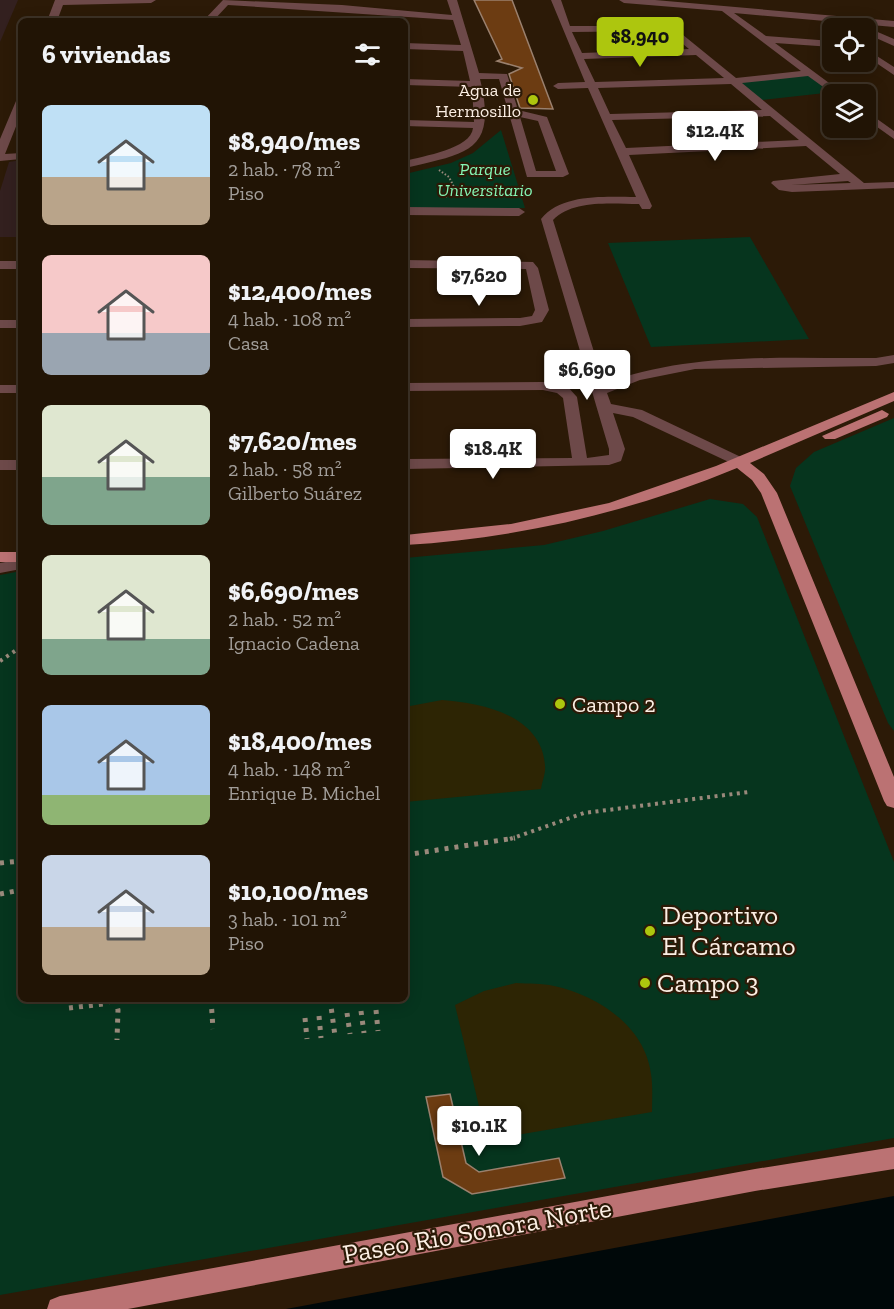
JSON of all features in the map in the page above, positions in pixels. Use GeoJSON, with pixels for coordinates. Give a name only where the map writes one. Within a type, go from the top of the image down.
{"type":"FeatureCollection","features":[{"type":"Feature","properties":{"kind":"main road"},"geometry":{"type":"LineString","coordinates":[[408,549],[505,540],[608,519],[743,464],[894,396]]}},
{"type":"Feature","properties":{"kind":"main road"},"geometry":{"type":"LineString","coordinates":[[408,540],[513,529],[570,518],[743,464],[894,409]]}},
{"type":"Feature","properties":{"kind":"main road"},"geometry":{"type":"LineString","coordinates":[[743,464],[769,493],[894,801]]}},
{"type":"Feature","properties":{"kind":"main road"},"geometry":{"type":"LineString","coordinates":[[0,545],[18,545]]}},
{"type":"Feature","properties":{"kind":"main road"},"geometry":{"type":"LineString","coordinates":[[0,557],[18,557]]}},
{"type":"Feature","properties":{"kind":"main road","name":"Paseo Rio Sonora Norte"},"geometry":{"type":"LineString","coordinates":[[60,1309],[755,1180],[894,1158]]}},
{"type":"Feature","properties":{"kind":"street"},"geometry":{"type":"LineString","coordinates":[[53,18],[59,1],[151,0]]}},
{"type":"Feature","properties":{"kind":"street"},"geometry":{"type":"LineString","coordinates":[[408,164],[466,147],[474,142],[480,124],[474,80],[452,0]]}},
{"type":"Feature","properties":{"kind":"street"},"geometry":{"type":"LineString","coordinates":[[408,464],[580,463],[604,462],[616,458],[617,449],[547,219],[559,208],[574,205],[644,203],[590,85],[556,0]]}},
{"type":"Feature","properties":{"kind":"street"},"geometry":{"type":"LineString","coordinates":[[624,0],[723,5],[752,12],[894,24]]}},
{"type":"Feature","properties":{"kind":"street"},"geometry":{"type":"LineString","coordinates":[[723,5],[732,0],[752,12]]}},
{"type":"Feature","properties":{"kind":"street"},"geometry":{"type":"LineString","coordinates":[[747,0],[764,13]]}},
{"type":"Feature","properties":{"kind":"street"},"geometry":{"type":"LineString","coordinates":[[211,18],[227,1],[457,18]]}},
{"type":"Feature","properties":{"kind":"street"},"geometry":{"type":"LineString","coordinates":[[723,5],[826,84]]}},
{"type":"Feature","properties":{"kind":"street"},"geometry":{"type":"LineString","coordinates":[[785,6],[806,17]]}},
{"type":"Feature","properties":{"kind":"street"},"geometry":{"type":"LineString","coordinates":[[566,29],[665,27],[700,52],[861,186]]}},
{"type":"Feature","properties":{"kind":"street"},"geometry":{"type":"LineString","coordinates":[[876,35],[894,43]]}},
{"type":"Feature","properties":{"kind":"street"},"geometry":{"type":"LineString","coordinates":[[766,39],[822,43]]}},
{"type":"Feature","properties":{"kind":"street"},"geometry":{"type":"LineString","coordinates":[[408,46],[465,48]]}},
{"type":"Feature","properties":{"kind":"street"},"geometry":{"type":"LineString","coordinates":[[579,56],[700,52]]}},
{"type":"Feature","properties":{"kind":"street"},"geometry":{"type":"LineString","coordinates":[[876,59],[894,72]]}},
{"type":"Feature","properties":{"kind":"street"},"geometry":{"type":"LineString","coordinates":[[558,86],[733,81],[811,73]]}},
{"type":"Feature","properties":{"kind":"street"},"geometry":{"type":"LineString","coordinates":[[408,82],[474,80],[503,76],[531,175],[563,174],[543,119],[515,114]]}},
{"type":"Feature","properties":{"kind":"street"},"geometry":{"type":"LineString","coordinates":[[0,153],[18,109]]}},
{"type":"Feature","properties":{"kind":"street"},"geometry":{"type":"LineString","coordinates":[[605,117],[771,112]]}},
{"type":"Feature","properties":{"kind":"street"},"geometry":{"type":"LineString","coordinates":[[876,122],[894,136]]}},
{"type":"Feature","properties":{"kind":"street"},"geometry":{"type":"LineString","coordinates":[[408,123],[480,124]]}},
{"type":"Feature","properties":{"kind":"street"},"geometry":{"type":"LineString","coordinates":[[620,152],[809,143]]}},
{"type":"Feature","properties":{"kind":"street"},"geometry":{"type":"LineString","coordinates":[[0,158],[18,156]]}},
{"type":"Feature","properties":{"kind":"street"},"geometry":{"type":"LineString","coordinates":[[851,177],[777,183],[787,189],[894,185]]}},
{"type":"Feature","properties":{"kind":"street"},"geometry":{"type":"LineString","coordinates":[[408,211],[519,212]]}},
{"type":"Feature","properties":{"kind":"street"},"geometry":{"type":"LineString","coordinates":[[408,264],[522,263],[532,268],[542,310],[537,319],[520,322],[408,323]]}},
{"type":"Feature","properties":{"kind":"street"},"geometry":{"type":"LineString","coordinates":[[0,266],[18,265]]}},
{"type":"Feature","properties":{"kind":"street"},"geometry":{"type":"LineString","coordinates":[[0,324],[18,324]]}},
{"type":"Feature","properties":{"kind":"street"},"geometry":{"type":"LineString","coordinates":[[599,391],[636,377],[695,365],[876,362],[894,359]]}},
{"type":"Feature","properties":{"kind":"street"},"geometry":{"type":"LineString","coordinates":[[408,387],[543,386],[562,389],[570,397],[580,463]]}},
{"type":"Feature","properties":{"kind":"street"},"geometry":{"type":"LineString","coordinates":[[0,389],[18,389]]}},
{"type":"Feature","properties":{"kind":"street"},"geometry":{"type":"LineString","coordinates":[[604,407],[637,413],[743,464]]}},
{"type":"Feature","properties":{"kind":"street"},"geometry":{"type":"LineString","coordinates":[[0,465],[18,465]]}},
{"type":"Feature","properties":{"kind":"street"},"geometry":{"type":"LineString","coordinates":[[0,568],[18,565]]}},
{"type":"Feature","properties":{"kind":"path"},"geometry":{"type":"LineString","coordinates":[[424,161],[449,177],[454,187],[433,211]]}},
{"type":"Feature","properties":{"kind":"path"},"geometry":{"type":"LineString","coordinates":[[0,661],[18,649]]}},
{"type":"Feature","properties":{"kind":"path"},"geometry":{"type":"LineString","coordinates":[[408,855],[505,841],[584,813],[749,792]]}},
{"type":"Feature","properties":{"kind":"path"},"geometry":{"type":"LineString","coordinates":[[0,863],[18,861]]}},
{"type":"Feature","properties":{"kind":"path"},"geometry":{"type":"LineString","coordinates":[[0,894],[18,891]]}},
{"type":"Feature","properties":{"kind":"path"},"geometry":{"type":"LineString","coordinates":[[69,1008],[108,1002]]}},
{"type":"Feature","properties":{"kind":"path"},"geometry":{"type":"LineString","coordinates":[[116,1002],[118,1010],[117,1040]]}},
{"type":"Feature","properties":{"kind":"path"},"geometry":{"type":"LineString","coordinates":[[211,1002],[213,1029]]}},
{"type":"Feature","properties":{"kind":"path"},"geometry":{"type":"LineString","coordinates":[[330,1002],[335,1036]]}},
{"type":"Feature","properties":{"kind":"path"},"geometry":{"type":"LineString","coordinates":[[378,1031],[380,1002]]}},
{"type":"Feature","properties":{"kind":"path"},"geometry":{"type":"LineString","coordinates":[[361,1011],[364,1033]]}},
{"type":"Feature","properties":{"kind":"path"},"geometry":{"type":"LineString","coordinates":[[347,1013],[350,1034]]}},
{"type":"Feature","properties":{"kind":"path"},"geometry":{"type":"LineString","coordinates":[[319,1016],[321,1038]]}},
{"type":"Feature","properties":{"kind":"path"},"geometry":{"type":"LineString","coordinates":[[305,1018],[307,1039]]}},
{"type":"Feature","properties":{"kind":"shaded area"},"geometry":{"type":"Polygon","coordinates":[[[0,0],[18,0],[0,42],[0,0]]]}},
{"type":"Feature","properties":{"kind":"shaded area"},"geometry":{"type":"Polygon","coordinates":[[[18,160],[18,237],[0,237],[0,191],[9,162],[18,160]]]}},
{"type":"Feature","properties":{"kind":"shaded area"},"geometry":{"type":"Polygon","coordinates":[[[894,1196],[894,1309],[286,1309],[894,1196]]]}},
{"type":"Feature","properties":{"kind":"green space"},"geometry":{"type":"Polygon","coordinates":[[[811,75],[823,84],[822,93],[762,100],[740,82],[811,75]]]}},
{"type":"Feature","properties":{"kind":"green space","name":"Parque Universitario"},"geometry":{"type":"Polygon","coordinates":[[[501,130],[525,208],[408,208],[408,173],[451,163],[473,153],[501,130]]]}},
{"type":"Feature","properties":{"kind":"green space"},"geometry":{"type":"Polygon","coordinates":[[[750,237],[809,339],[651,347],[608,243],[750,237]]]}},
{"type":"Feature","properties":{"kind":"green space"},"geometry":{"type":"Polygon","coordinates":[[[894,418],[894,731],[888,723],[790,486],[796,468],[814,452],[894,418]]]}},
{"type":"Feature","properties":{"kind":"green space","name":"Deportivo El Cárcamo"},"geometry":{"type":"Polygon","coordinates":[[[710,499],[743,504],[757,517],[894,862],[894,1138],[0,1295],[0,575],[18,572],[18,1002],[408,1002],[408,558],[544,545],[603,531],[710,499]]]}},
{"type":"Feature","properties":{"kind":"sand"},"geometry":{"type":"Polygon","coordinates":[[[442,700],[475,704],[522,723],[533,735],[541,749],[545,769],[541,789],[408,802],[408,706],[442,700]]]}},
{"type":"Feature","properties":{"kind":"sand"},"geometry":{"type":"Polygon","coordinates":[[[516,983],[545,984],[570,990],[602,1005],[629,1027],[647,1057],[652,1079],[652,1112],[487,1140],[455,1005],[484,991],[516,983]]]}},
{"type":"Feature","properties":{"kind":"building"},"geometry":{"type":"Polygon","coordinates":[[[474,0],[512,0],[553,109],[520,108],[509,74],[522,68],[497,61],[502,59],[474,0]]]}},
{"type":"Feature","properties":{"kind":"building"},"geometry":{"type":"Polygon","coordinates":[[[450,1094],[466,1163],[479,1172],[559,1158],[565,1178],[472,1194],[443,1177],[426,1097],[450,1094]]]}},
{"type":"Feature","properties":{"kind":"place","name":"Agua de Hermosillo"},"geometry":{"type":"Point","coordinates":[533,100]}},
{"type":"Feature","properties":{"kind":"place","name":"Campo 2"},"geometry":{"type":"Point","coordinates":[560,704]}},
{"type":"Feature","properties":{"kind":"place","name":"Deportivo El Cárcamo"},"geometry":{"type":"Point","coordinates":[650,931]}},
{"type":"Feature","properties":{"kind":"place","name":"Campo 3"},"geometry":{"type":"Point","coordinates":[645,983]}}]}
